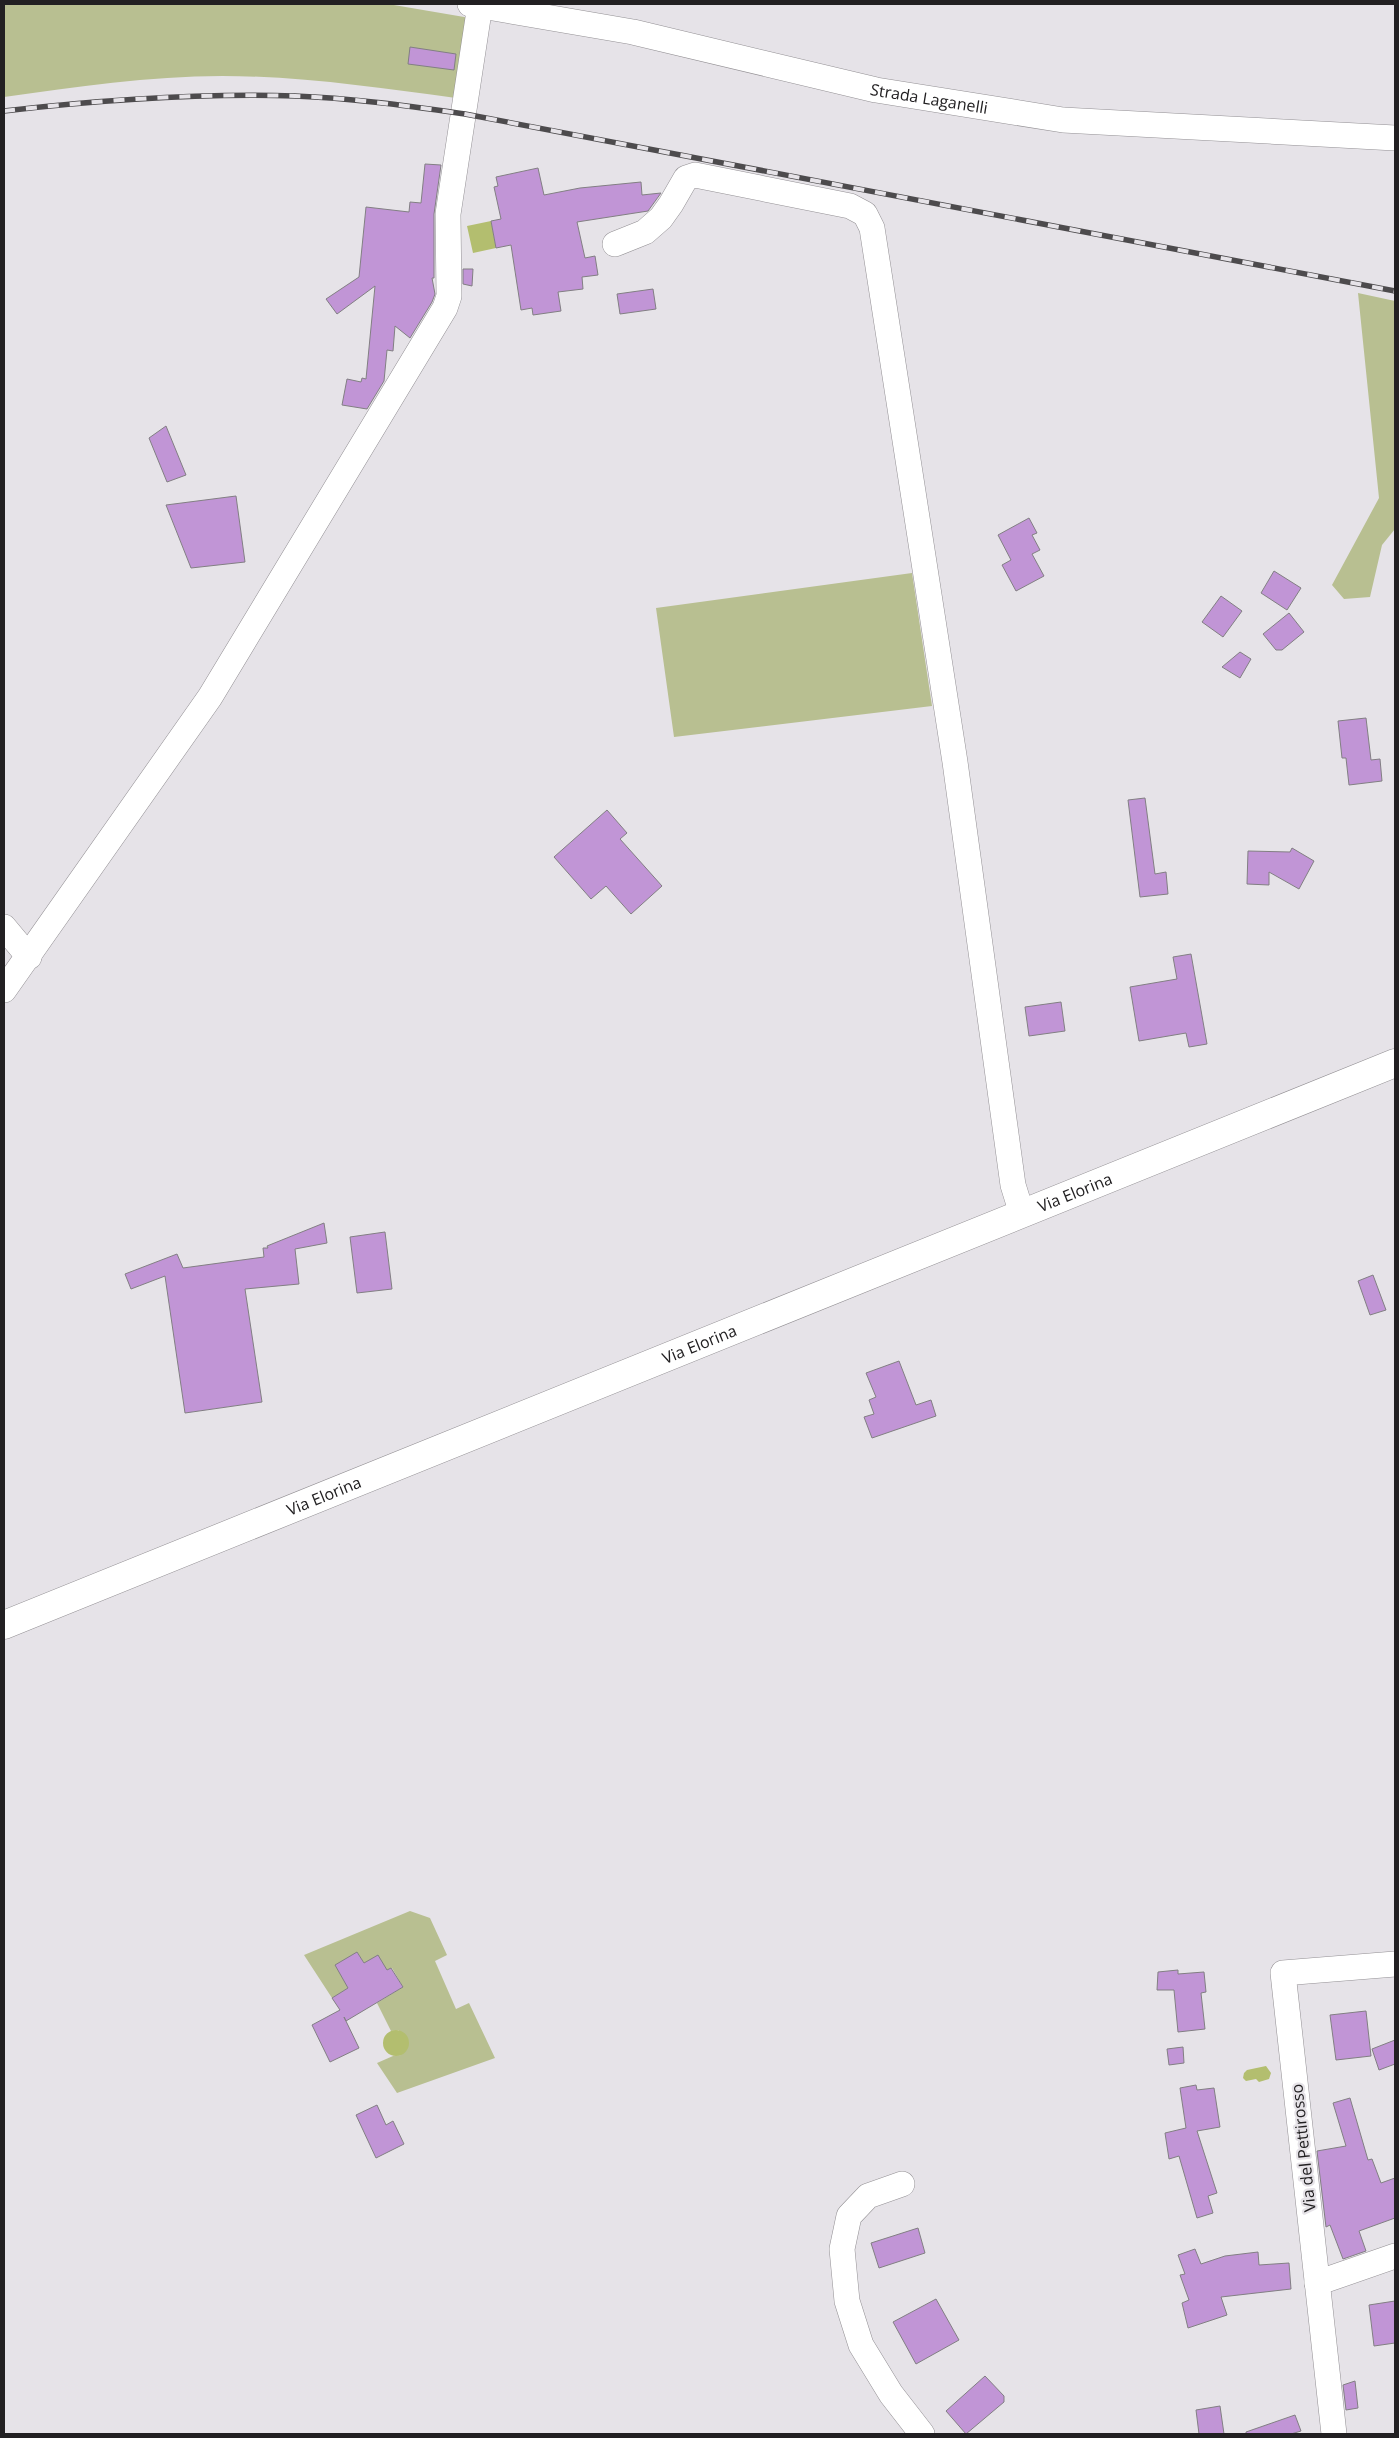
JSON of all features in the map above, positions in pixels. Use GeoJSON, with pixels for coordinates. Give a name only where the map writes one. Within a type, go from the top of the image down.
{"type":"FeatureCollection","features":[{"type":"Feature","properties":{"kind":"main road","name":"Via Elorina"},"geometry":{"type":"LineString","coordinates":[[4,1625],[1395,1063]]}},
{"type":"Feature","properties":{"kind":"street","name":"Strada Laganelli"},"geometry":{"type":"LineString","coordinates":[[475,5],[633,32],[876,90],[1063,120],[1395,138]]}},
{"type":"Feature","properties":{"kind":"street"},"geometry":{"type":"LineString","coordinates":[[4,990],[210,697],[445,308],[449,296],[448,214],[475,5]]}},
{"type":"Feature","properties":{"kind":"street"},"geometry":{"type":"LineString","coordinates":[[615,244],[645,232],[671,204],[686,178],[695,175],[850,206],[865,214],[872,228],[955,762],[1013,1185],[1022,1214]]}},
{"type":"Feature","properties":{"kind":"street"},"geometry":{"type":"LineString","coordinates":[[4,927],[28,957]]}},
{"type":"Feature","properties":{"kind":"street","name":"Via del Pettirosso"},"geometry":{"type":"LineString","coordinates":[[1334,2434],[1283,1973],[1395,1964]]}},
{"type":"Feature","properties":{"kind":"street"},"geometry":{"type":"LineString","coordinates":[[902,2184],[868,2196],[849,2216],[842,2249],[847,2301],[861,2345],[891,2394],[922,2434]]}},
{"type":"Feature","properties":{"kind":"street"},"geometry":{"type":"LineString","coordinates":[[1318,2283],[1395,2256]]}},
{"type":"Feature","properties":{"kind":"shaded area"},"geometry":{"type":"Polygon","coordinates":[[[4,4],[388,4],[470,18],[456,98],[310,80],[222,76],[140,80],[4,97],[4,4]]]}},
{"type":"Feature","properties":{"kind":"shaded area"},"geometry":{"type":"Polygon","coordinates":[[[491,221],[496,248],[473,253],[467,226],[491,221]]]}},
{"type":"Feature","properties":{"kind":"shaded area"},"geometry":{"type":"Polygon","coordinates":[[[1358,293],[1395,301],[1395,529],[1382,545],[1370,597],[1344,599],[1332,585],[1379,498],[1358,293]]]}},
{"type":"Feature","properties":{"kind":"shaded area"},"geometry":{"type":"Polygon","coordinates":[[[912,573],[932,706],[674,737],[656,608],[912,573]]]}},
{"type":"Feature","properties":{"kind":"shaded area"},"geometry":{"type":"Polygon","coordinates":[[[410,1911],[430,1918],[447,1955],[435,1961],[456,2009],[469,2003],[495,2058],[397,2093],[377,2063],[393,2056],[401,2055],[399,2030],[391,2031],[377,2003],[403,1987],[392,1968],[387,1970],[364,1963],[357,1952],[352,1986],[332,1998],[304,1955],[410,1911]]]}},
{"type":"Feature","properties":{"kind":"shaded area"},"geometry":{"type":"Polygon","coordinates":[[[396,2030],[405,2034],[409,2043],[405,2052],[396,2056],[387,2052],[383,2043],[387,2034],[396,2030]]]}},
{"type":"Feature","properties":{"kind":"shaded area"},"geometry":{"type":"Polygon","coordinates":[[[1266,2066],[1271,2073],[1269,2079],[1259,2082],[1256,2079],[1246,2081],[1243,2078],[1247,2070],[1266,2066]]]}},
{"type":"Feature","properties":{"kind":"building"},"geometry":{"type":"Polygon","coordinates":[[[410,47],[456,54],[454,70],[408,64],[410,47]]]}},
{"type":"Feature","properties":{"kind":"building"},"geometry":{"type":"Polygon","coordinates":[[[425,164],[441,165],[434,214],[434,278],[432,278],[435,294],[410,338],[395,326],[393,351],[387,350],[384,381],[367,409],[342,405],[347,379],[361,382],[362,378],[366,379],[375,286],[337,314],[326,299],[359,277],[366,207],[409,212],[410,202],[421,203],[425,164]]]}},
{"type":"Feature","properties":{"kind":"building"},"geometry":{"type":"Polygon","coordinates":[[[538,168],[544,195],[580,188],[641,182],[642,195],[661,193],[648,211],[577,222],[585,258],[595,256],[598,275],[582,277],[583,289],[558,292],[561,311],[533,315],[532,308],[521,310],[511,245],[496,248],[491,221],[501,219],[494,187],[498,186],[496,177],[538,168]]]}},
{"type":"Feature","properties":{"kind":"building"},"geometry":{"type":"Polygon","coordinates":[[[463,269],[473,269],[472,286],[463,284],[463,269]]]}},
{"type":"Feature","properties":{"kind":"building"},"geometry":{"type":"Polygon","coordinates":[[[653,289],[656,309],[620,314],[617,294],[653,289]]]}},
{"type":"Feature","properties":{"kind":"building"},"geometry":{"type":"Polygon","coordinates":[[[166,426],[186,475],[167,482],[149,438],[166,426]]]}},
{"type":"Feature","properties":{"kind":"building"},"geometry":{"type":"Polygon","coordinates":[[[236,496],[245,562],[191,568],[166,505],[236,496]]]}},
{"type":"Feature","properties":{"kind":"building"},"geometry":{"type":"Polygon","coordinates":[[[1029,518],[1037,533],[1032,535],[1040,550],[1032,554],[1044,576],[1016,591],[1002,565],[1011,560],[998,535],[1029,518]]]}},
{"type":"Feature","properties":{"kind":"building"},"geometry":{"type":"Polygon","coordinates":[[[1274,571],[1301,588],[1287,610],[1261,593],[1274,571]]]}},
{"type":"Feature","properties":{"kind":"building"},"geometry":{"type":"Polygon","coordinates":[[[1221,596],[1242,611],[1223,637],[1202,622],[1221,596]]]}},
{"type":"Feature","properties":{"kind":"building"},"geometry":{"type":"Polygon","coordinates":[[[1289,613],[1304,632],[1282,650],[1276,650],[1263,634],[1289,613]]]}},
{"type":"Feature","properties":{"kind":"building"},"geometry":{"type":"Polygon","coordinates":[[[1240,652],[1251,659],[1240,678],[1222,667],[1240,652]]]}},
{"type":"Feature","properties":{"kind":"building"},"geometry":{"type":"Polygon","coordinates":[[[1366,718],[1371,760],[1380,759],[1382,781],[1349,785],[1346,758],[1342,758],[1338,721],[1366,718]]]}},
{"type":"Feature","properties":{"kind":"building"},"geometry":{"type":"Polygon","coordinates":[[[1145,798],[1155,874],[1166,872],[1168,894],[1140,897],[1128,800],[1145,798]]]}},
{"type":"Feature","properties":{"kind":"building"},"geometry":{"type":"Polygon","coordinates":[[[607,810],[627,833],[620,839],[662,886],[631,914],[606,886],[591,899],[554,857],[607,810]]]}},
{"type":"Feature","properties":{"kind":"building"},"geometry":{"type":"Polygon","coordinates":[[[1292,848],[1314,861],[1299,889],[1269,872],[1269,885],[1247,884],[1248,851],[1290,852],[1292,848]]]}},
{"type":"Feature","properties":{"kind":"building"},"geometry":{"type":"Polygon","coordinates":[[[1191,954],[1207,1044],[1189,1047],[1186,1033],[1139,1041],[1130,987],[1177,979],[1173,957],[1191,954]]]}},
{"type":"Feature","properties":{"kind":"building"},"geometry":{"type":"Polygon","coordinates":[[[1061,1002],[1065,1031],[1029,1036],[1025,1007],[1061,1002]]]}},
{"type":"Feature","properties":{"kind":"building"},"geometry":{"type":"Polygon","coordinates":[[[324,1223],[327,1243],[295,1249],[299,1284],[245,1289],[262,1402],[185,1413],[165,1276],[131,1289],[125,1274],[177,1254],[183,1268],[264,1257],[263,1248],[268,1248],[267,1246],[324,1223]]]}},
{"type":"Feature","properties":{"kind":"building"},"geometry":{"type":"Polygon","coordinates":[[[385,1232],[392,1289],[357,1293],[350,1237],[385,1232]]]}},
{"type":"Feature","properties":{"kind":"building"},"geometry":{"type":"Polygon","coordinates":[[[1373,1275],[1386,1310],[1370,1315],[1358,1281],[1373,1275]]]}},
{"type":"Feature","properties":{"kind":"building"},"geometry":{"type":"Polygon","coordinates":[[[899,1361],[916,1405],[931,1400],[936,1416],[872,1438],[864,1417],[874,1414],[869,1400],[876,1397],[866,1373],[899,1361]]]}},
{"type":"Feature","properties":{"kind":"building"},"geometry":{"type":"Polygon","coordinates":[[[357,1952],[364,1963],[378,1955],[387,1970],[391,1968],[403,1987],[346,2021],[344,2017],[359,2048],[330,2062],[312,2025],[340,2010],[332,1998],[348,1988],[335,1965],[357,1952]]]}},
{"type":"Feature","properties":{"kind":"building"},"geometry":{"type":"Polygon","coordinates":[[[1178,1970],[1178,1974],[1204,1972],[1206,1992],[1201,1993],[1205,2029],[1178,2032],[1174,1990],[1157,1990],[1158,1972],[1178,1970]]]}},
{"type":"Feature","properties":{"kind":"building"},"geometry":{"type":"Polygon","coordinates":[[[1366,2011],[1371,2056],[1336,2060],[1330,2015],[1366,2011]]]}},
{"type":"Feature","properties":{"kind":"building"},"geometry":{"type":"Polygon","coordinates":[[[1395,2040],[1395,2064],[1379,2070],[1372,2049],[1395,2040]]]}},
{"type":"Feature","properties":{"kind":"building"},"geometry":{"type":"Polygon","coordinates":[[[1183,2047],[1184,2063],[1169,2065],[1167,2049],[1183,2047]]]}},
{"type":"Feature","properties":{"kind":"building"},"geometry":{"type":"Polygon","coordinates":[[[1196,2085],[1197,2090],[1214,2088],[1220,2127],[1197,2131],[1217,2193],[1208,2196],[1213,2213],[1197,2218],[1179,2156],[1169,2159],[1165,2133],[1186,2128],[1180,2088],[1196,2085]]]}},
{"type":"Feature","properties":{"kind":"building"},"geometry":{"type":"Polygon","coordinates":[[[1350,2098],[1368,2160],[1372,2159],[1381,2183],[1395,2178],[1395,2218],[1359,2231],[1366,2251],[1343,2259],[1330,2225],[1326,2227],[1317,2151],[1346,2146],[1333,2103],[1350,2098]]]}},
{"type":"Feature","properties":{"kind":"building"},"geometry":{"type":"Polygon","coordinates":[[[377,2105],[386,2125],[393,2121],[404,2144],[376,2158],[356,2115],[377,2105]]]}},
{"type":"Feature","properties":{"kind":"building"},"geometry":{"type":"Polygon","coordinates":[[[918,2228],[925,2253],[879,2268],[871,2243],[918,2228]]]}},
{"type":"Feature","properties":{"kind":"building"},"geometry":{"type":"Polygon","coordinates":[[[1195,2249],[1201,2264],[1225,2256],[1258,2252],[1259,2265],[1289,2263],[1291,2289],[1221,2297],[1227,2315],[1188,2328],[1182,2303],[1189,2300],[1180,2275],[1185,2274],[1178,2255],[1195,2249]]]}},
{"type":"Feature","properties":{"kind":"building"},"geometry":{"type":"Polygon","coordinates":[[[936,2299],[959,2340],[916,2364],[893,2322],[936,2299]]]}},
{"type":"Feature","properties":{"kind":"building"},"geometry":{"type":"Polygon","coordinates":[[[1395,2301],[1395,2343],[1374,2346],[1369,2305],[1395,2301]]]}},
{"type":"Feature","properties":{"kind":"building"},"geometry":{"type":"Polygon","coordinates":[[[985,2376],[1004,2396],[1004,2402],[966,2434],[946,2411],[985,2376]]]}},
{"type":"Feature","properties":{"kind":"building"},"geometry":{"type":"Polygon","coordinates":[[[1355,2381],[1358,2408],[1346,2410],[1343,2385],[1355,2381]]]}},
{"type":"Feature","properties":{"kind":"building"},"geometry":{"type":"Polygon","coordinates":[[[1220,2406],[1224,2434],[1199,2434],[1196,2410],[1220,2406]]]}},
{"type":"Feature","properties":{"kind":"building"},"geometry":{"type":"Polygon","coordinates":[[[1295,2415],[1301,2431],[1291,2434],[1246,2434],[1246,2432],[1295,2415]]]}},
{"type":"Feature","properties":{"kind":"railway"},"geometry":{"type":"LineString","coordinates":[[4,111],[113,101],[258,95],[359,100],[401,105],[465,114],[1395,291]]}}]}
